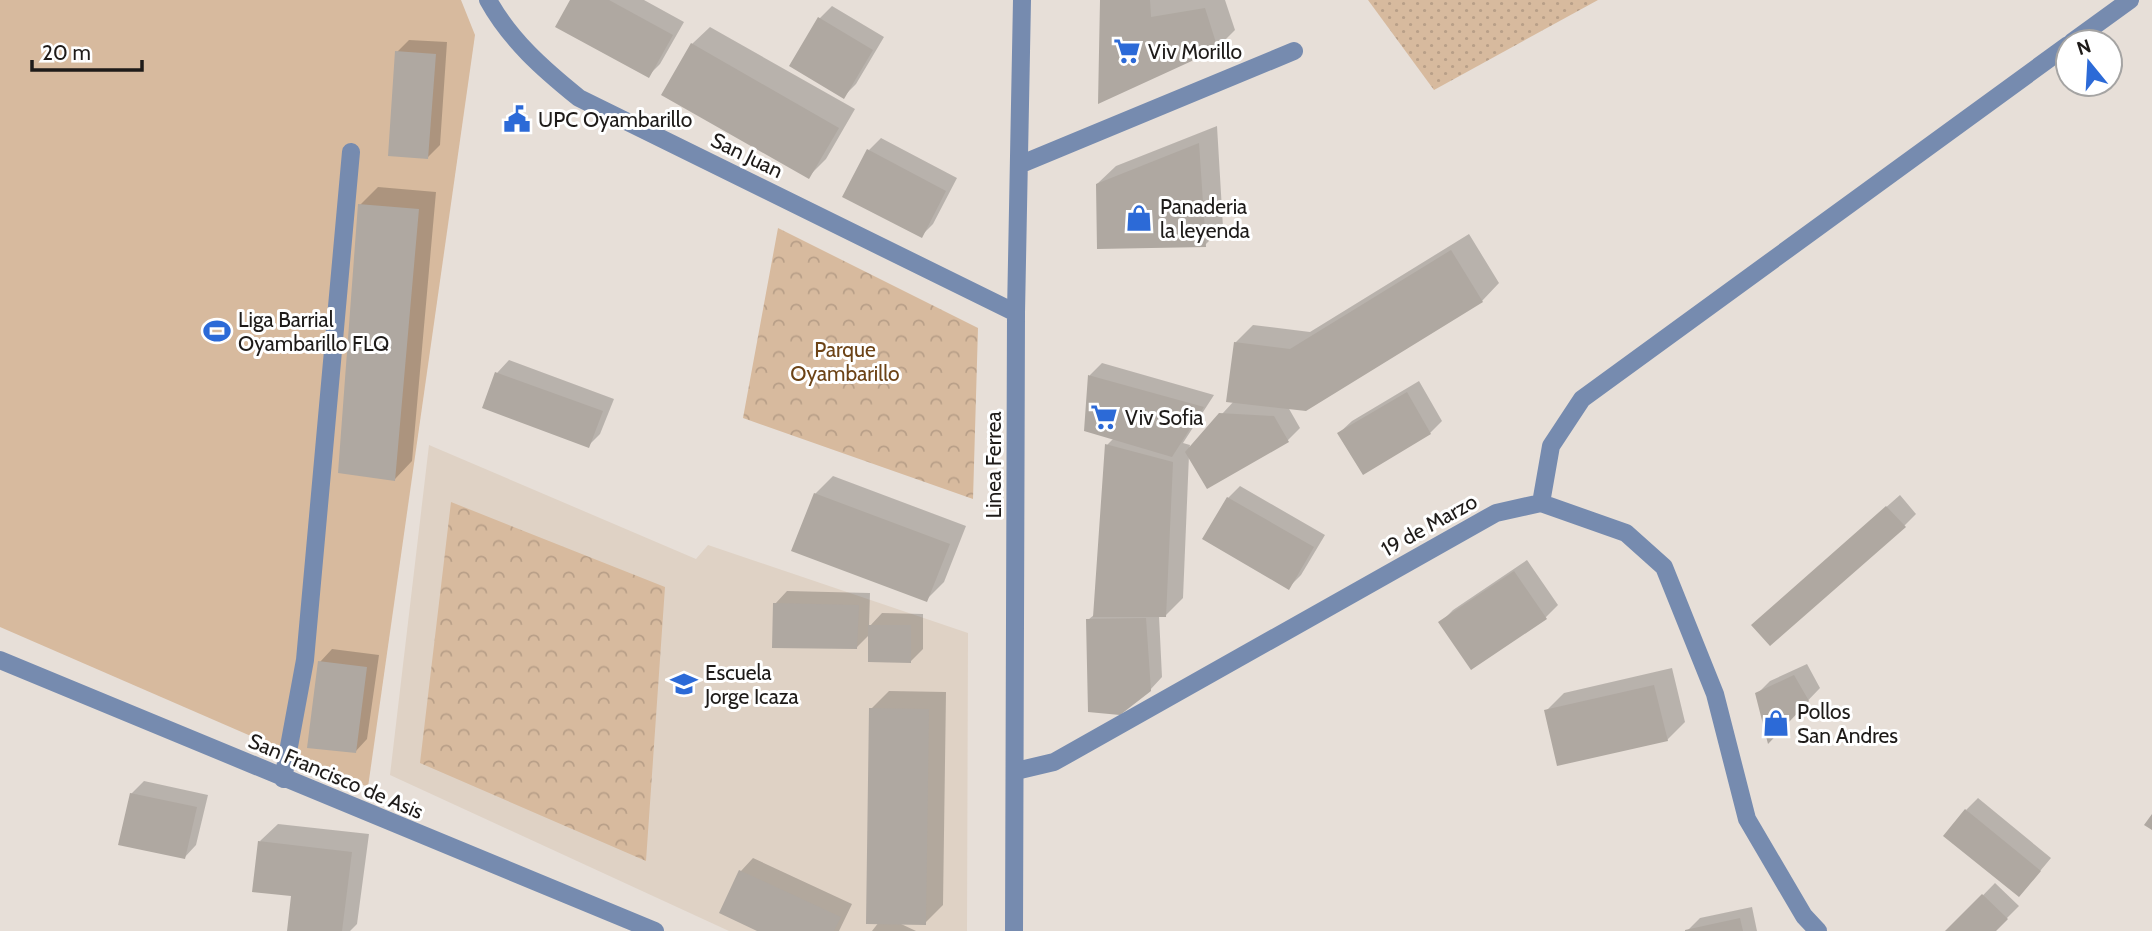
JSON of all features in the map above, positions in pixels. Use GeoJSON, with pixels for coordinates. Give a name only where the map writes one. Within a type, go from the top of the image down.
{"type":"FeatureCollection","features":[{"type":"Feature","properties":{"kind":"street","name":"San Juan"},"geometry":{"type":"LineString","coordinates":[[488,0],[501,24],[540,67],[579,98],[1016,313]]}},
{"type":"Feature","properties":{"kind":"street","name":"Linea Ferrea"},"geometry":{"type":"LineString","coordinates":[[1014,931],[1016,313],[1022,0]]}},
{"type":"Feature","properties":{"kind":"street"},"geometry":{"type":"LineString","coordinates":[[2092,28],[2130,0]]}},
{"type":"Feature","properties":{"kind":"street"},"geometry":{"type":"LineString","coordinates":[[1019,165],[1294,51]]}},
{"type":"Feature","properties":{"kind":"street"},"geometry":{"type":"LineString","coordinates":[[1818,931],[1804,916],[1747,819],[1715,694],[1664,567],[1626,533],[1541,503],[1551,446],[1582,399],[2054,55]]}},
{"type":"Feature","properties":{"kind":"street"},"geometry":{"type":"LineString","coordinates":[[283,779],[305,660],[351,152]]}},
{"type":"Feature","properties":{"kind":"street","name":"19 de Marzo"},"geometry":{"type":"LineString","coordinates":[[1016,771],[1054,762],[1496,513],[1541,503]]}},
{"type":"Feature","properties":{"kind":"street","name":"San Francisco de Asis"},"geometry":{"type":"LineString","coordinates":[[0,660],[655,931]]}},
{"type":"Feature","properties":{"kind":"shaded area","name":"Escuela Jorge Icaza"},"geometry":{"type":"Polygon","coordinates":[[[429,445],[696,559],[708,545],[968,633],[967,931],[729,931],[390,775],[429,445]]]}},
{"type":"Feature","properties":{"kind":"green space","name":"Liga Barrial Oyambarillo FLQ"},"geometry":{"type":"Polygon","coordinates":[[[0,0],[461,0],[475,35],[368,787],[0,627],[0,0]]]}},
{"type":"Feature","properties":{"kind":"green space"},"geometry":{"type":"Polygon","coordinates":[[[1368,0],[1598,0],[1434,90],[1368,0]]]}},
{"type":"Feature","properties":{"kind":"green space","name":"Parque Oyambarillo"},"geometry":{"type":"Polygon","coordinates":[[[778,228],[978,328],[973,499],[743,418],[778,228]]]}},
{"type":"Feature","properties":{"kind":"green space"},"geometry":{"type":"Polygon","coordinates":[[[451,502],[665,587],[646,861],[420,763],[451,502]]]}},
{"type":"Feature","properties":{"kind":"building"},"geometry":{"type":"Polygon","coordinates":[[[570,0],[609,0],[673,35],[649,78],[555,27],[570,0]]]}},
{"type":"Feature","properties":{"kind":"building"},"geometry":{"type":"Polygon","coordinates":[[[1100,0],[1150,0],[1151,17],[1205,8],[1218,49],[1098,104],[1100,0]]]}},
{"type":"Feature","properties":{"kind":"building"},"geometry":{"type":"Polygon","coordinates":[[[818,17],[873,50],[844,99],[789,66],[818,17]]]}},
{"type":"Feature","properties":{"kind":"building"},"geometry":{"type":"Polygon","coordinates":[[[691,43],[839,128],[809,179],[661,95],[691,43]]]}},
{"type":"Feature","properties":{"kind":"building"},"geometry":{"type":"Polygon","coordinates":[[[395,51],[436,54],[428,159],[388,156],[395,51]]]}},
{"type":"Feature","properties":{"kind":"building"},"geometry":{"type":"Polygon","coordinates":[[[1199,143],[1206,247],[1097,249],[1096,184],[1199,143]]]}},
{"type":"Feature","properties":{"kind":"building"},"geometry":{"type":"Polygon","coordinates":[[[867,149],[946,191],[922,238],[842,197],[867,149]]]}},
{"type":"Feature","properties":{"kind":"building"},"geometry":{"type":"Polygon","coordinates":[[[358,204],[419,209],[395,481],[338,473],[358,204]]]}},
{"type":"Feature","properties":{"kind":"building"},"geometry":{"type":"Polygon","coordinates":[[[1451,250],[1483,302],[1306,411],[1226,402],[1234,342],[1290,349],[1451,250]]]}},
{"type":"Feature","properties":{"kind":"building"},"geometry":{"type":"Polygon","coordinates":[[[495,372],[603,411],[589,448],[482,408],[495,372]]]}},
{"type":"Feature","properties":{"kind":"building"},"geometry":{"type":"Polygon","coordinates":[[[1088,375],[1204,407],[1172,457],[1084,431],[1088,375]]]}},
{"type":"Feature","properties":{"kind":"building"},"geometry":{"type":"Polygon","coordinates":[[[1407,392],[1431,434],[1363,475],[1337,433],[1407,392]]]}},
{"type":"Feature","properties":{"kind":"building"},"geometry":{"type":"Polygon","coordinates":[[[1219,413],[1274,416],[1289,442],[1207,489],[1185,452],[1219,413]]]}},
{"type":"Feature","properties":{"kind":"building"},"geometry":{"type":"Polygon","coordinates":[[[1105,444],[1173,462],[1166,617],[1093,617],[1105,444]]]}},
{"type":"Feature","properties":{"kind":"building"},"geometry":{"type":"Polygon","coordinates":[[[814,493],[950,544],[927,602],[791,551],[814,493]]]}},
{"type":"Feature","properties":{"kind":"building"},"geometry":{"type":"Polygon","coordinates":[[[1227,497],[1314,547],[1289,590],[1202,539],[1227,497]]]}},
{"type":"Feature","properties":{"kind":"building"},"geometry":{"type":"Polygon","coordinates":[[[1886,506],[1906,527],[1770,646],[1751,625],[1886,506]]]}},
{"type":"Feature","properties":{"kind":"building"},"geometry":{"type":"Polygon","coordinates":[[[1514,571],[1547,619],[1471,670],[1438,622],[1514,571]]]}},
{"type":"Feature","properties":{"kind":"building"},"geometry":{"type":"Polygon","coordinates":[[[773,603],[859,605],[857,649],[772,648],[773,603]]]}},
{"type":"Feature","properties":{"kind":"building"},"geometry":{"type":"Polygon","coordinates":[[[1146,618],[1151,691],[1120,715],[1088,712],[1086,619],[1146,618]]]}},
{"type":"Feature","properties":{"kind":"building"},"geometry":{"type":"Polygon","coordinates":[[[868,625],[911,625],[911,663],[868,662],[868,625]]]}},
{"type":"Feature","properties":{"kind":"building"},"geometry":{"type":"Polygon","coordinates":[[[318,661],[367,667],[356,753],[307,748],[318,661]]]}},
{"type":"Feature","properties":{"kind":"building","name":"Pollos San Andres"},"geometry":{"type":"Polygon","coordinates":[[[1794,675],[1809,701],[1768,744],[1755,693],[1794,675]]]}},
{"type":"Feature","properties":{"kind":"building"},"geometry":{"type":"Polygon","coordinates":[[[1654,685],[1668,741],[1557,766],[1544,710],[1654,685]]]}},
{"type":"Feature","properties":{"kind":"building"},"geometry":{"type":"Polygon","coordinates":[[[869,708],[929,709],[926,925],[866,924],[869,708]]]}},
{"type":"Feature","properties":{"kind":"building"},"geometry":{"type":"Polygon","coordinates":[[[130,793],[197,807],[185,859],[118,845],[130,793]]]}},
{"type":"Feature","properties":{"kind":"building"},"geometry":{"type":"Polygon","coordinates":[[[1965,809],[2041,871],[2019,897],[1943,836],[1965,809]]]}},
{"type":"Feature","properties":{"kind":"building"},"geometry":{"type":"Polygon","coordinates":[[[2152,814],[2152,830],[2144,825],[2152,814]]]}},
{"type":"Feature","properties":{"kind":"building"},"geometry":{"type":"Polygon","coordinates":[[[258,841],[352,852],[342,931],[287,931],[291,896],[252,892],[258,841]]]}},
{"type":"Feature","properties":{"kind":"building"},"geometry":{"type":"Polygon","coordinates":[[[739,870],[841,917],[834,931],[757,931],[719,913],[739,870]]]}},
{"type":"Feature","properties":{"kind":"building"},"geometry":{"type":"Polygon","coordinates":[[[1982,894],[2008,919],[1996,931],[1945,931],[1982,894]]]}},
{"type":"Feature","properties":{"kind":"building"},"geometry":{"type":"Polygon","coordinates":[[[1740,918],[1743,931],[1685,931],[1685,930],[1740,918]]]}},
{"type":"Feature","properties":{"kind":"place","name":"Viv Morillo"},"geometry":{"type":"Point","coordinates":[1127,51]}},
{"type":"Feature","properties":{"kind":"place","name":"UPC Oyambarillo"},"geometry":{"type":"Point","coordinates":[517,119]}},
{"type":"Feature","properties":{"kind":"place","name":"Panaderia la leyenda"},"geometry":{"type":"Point","coordinates":[1139,218]}},
{"type":"Feature","properties":{"kind":"place","name":"Liga Barrial Oyambarillo FLQ"},"geometry":{"type":"Point","coordinates":[217,331]}},
{"type":"Feature","properties":{"kind":"place","name":"Viv Sofia"},"geometry":{"type":"Point","coordinates":[1104,417]}},
{"type":"Feature","properties":{"kind":"place","name":"Escuela Jorge Icaza"},"geometry":{"type":"Point","coordinates":[684,684]}},
{"type":"Feature","properties":{"kind":"place","name":"Pollos San Andres"},"geometry":{"type":"Point","coordinates":[1776,723]}}]}
